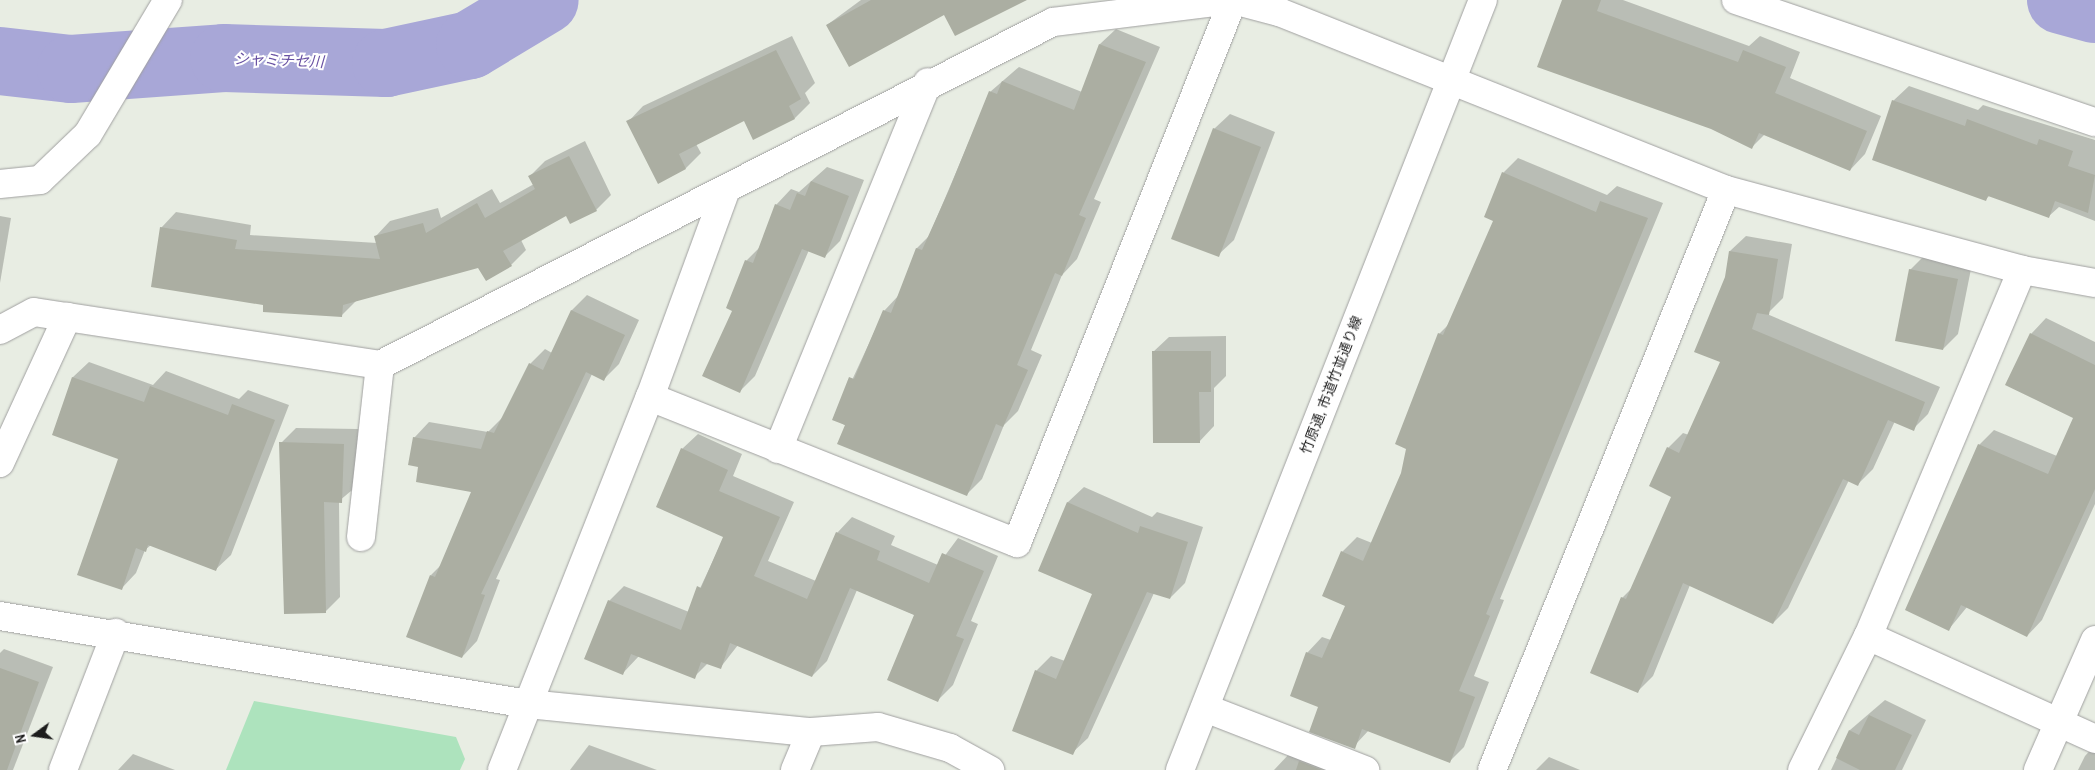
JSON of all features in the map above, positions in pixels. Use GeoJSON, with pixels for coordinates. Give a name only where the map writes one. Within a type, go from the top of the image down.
{"type":"FeatureCollection","features":[{"type":"Feature","properties":{"kind":"street"},"geometry":{"type":"LineString","coordinates":[[0,184],[40,180],[88,134],[167,0]]}},
{"type":"Feature","properties":{"kind":"street"},"geometry":{"type":"LineString","coordinates":[[650,397],[778,450],[1017,543],[1233,0]]}},
{"type":"Feature","properties":{"kind":"street"},"geometry":{"type":"LineString","coordinates":[[0,330],[34,312],[380,365],[724,192],[928,82],[1053,22],[1233,0],[1279,12],[1450,78],[1726,190],[2022,270],[2095,283]]}},
{"type":"Feature","properties":{"kind":"street","name":"竹原通, 市道竹並通り線"},"geometry":{"type":"LineString","coordinates":[[1180,770],[1450,78],[1483,0]]}},
{"type":"Feature","properties":{"kind":"street"},"geometry":{"type":"LineString","coordinates":[[1736,0],[2095,122]]}},
{"type":"Feature","properties":{"kind":"street"},"geometry":{"type":"LineString","coordinates":[[778,450],[928,82]]}},
{"type":"Feature","properties":{"kind":"street"},"geometry":{"type":"LineString","coordinates":[[1492,770],[1726,190]]}},
{"type":"Feature","properties":{"kind":"street"},"geometry":{"type":"LineString","coordinates":[[502,770],[650,397],[724,192]]}},
{"type":"Feature","properties":{"kind":"street"},"geometry":{"type":"LineString","coordinates":[[1802,770],[1868,636],[2022,270]]}},
{"type":"Feature","properties":{"kind":"street"},"geometry":{"type":"LineString","coordinates":[[0,463],[67,318]]}},
{"type":"Feature","properties":{"kind":"street"},"geometry":{"type":"LineString","coordinates":[[361,538],[380,365]]}},
{"type":"Feature","properties":{"kind":"street"},"geometry":{"type":"LineString","coordinates":[[0,616],[116,633],[528,704],[811,732],[878,727],[950,748],[990,770]]}},
{"type":"Feature","properties":{"kind":"street"},"geometry":{"type":"LineString","coordinates":[[63,770],[116,633]]}},
{"type":"Feature","properties":{"kind":"street"},"geometry":{"type":"LineString","coordinates":[[1868,636],[2095,739]]}},
{"type":"Feature","properties":{"kind":"street"},"geometry":{"type":"LineString","coordinates":[[2038,770],[2095,640]]}},
{"type":"Feature","properties":{"kind":"street"},"geometry":{"type":"LineString","coordinates":[[1205,708],[1365,770]]}},
{"type":"Feature","properties":{"kind":"street"},"geometry":{"type":"LineString","coordinates":[[795,770],[811,732]]}},
{"type":"Feature","properties":{"kind":"green space"},"geometry":{"type":"Polygon","coordinates":[[[254,701],[456,737],[465,759],[460,770],[226,770],[254,701]]]}},
{"type":"Feature","properties":{"kind":"building"},"geometry":{"type":"Polygon","coordinates":[[[871,0],[1027,0],[955,36],[944,15],[849,67],[826,25],[871,0]]]}},
{"type":"Feature","properties":{"kind":"building"},"geometry":{"type":"Polygon","coordinates":[[[1562,0],[1601,0],[1597,11],[1738,62],[1743,50],[1786,67],[1775,93],[1867,131],[1850,171],[1759,133],[1752,149],[1711,129],[1537,67],[1562,0]]]}},
{"type":"Feature","properties":{"kind":"building"},"geometry":{"type":"Polygon","coordinates":[[[1099,44],[1146,62],[1079,215],[1086,218],[1062,276],[1055,273],[1017,365],[1028,370],[1003,427],[996,424],[967,496],[837,444],[845,425],[832,420],[849,377],[854,379],[883,310],[891,313],[916,248],[922,250],[949,190],[989,91],[997,94],[1002,81],[1074,110],[1099,44]]]}},
{"type":"Feature","properties":{"kind":"building"},"geometry":{"type":"Polygon","coordinates":[[[776,50],[801,99],[789,106],[795,119],[753,140],[744,121],[679,154],[686,169],[658,184],[626,121],[776,50]]]}},
{"type":"Feature","properties":{"kind":"building"},"geometry":{"type":"Polygon","coordinates":[[[1892,100],[1965,126],[1967,119],[2037,145],[2039,139],[2073,151],[2068,166],[2095,175],[2088,213],[2055,201],[2049,218],[1988,196],[1986,201],[1872,160],[1892,100]]]}},
{"type":"Feature","properties":{"kind":"building"},"geometry":{"type":"Polygon","coordinates":[[[1213,128],[1261,147],[1219,257],[1171,239],[1213,128]]]}},
{"type":"Feature","properties":{"kind":"building"},"geometry":{"type":"Polygon","coordinates":[[[569,156],[597,211],[570,224],[566,216],[503,251],[512,266],[486,281],[478,268],[343,305],[342,317],[263,312],[263,305],[151,287],[160,227],[237,240],[235,249],[380,259],[374,236],[423,223],[426,233],[477,203],[485,218],[535,189],[528,176],[569,156]]]}},
{"type":"Feature","properties":{"kind":"building"},"geometry":{"type":"Polygon","coordinates":[[[1502,172],[1596,212],[1600,201],[1648,218],[1486,614],[1490,616],[1459,691],[1475,697],[1450,763],[1362,729],[1355,749],[1309,732],[1318,707],[1290,696],[1306,652],[1322,658],[1345,606],[1322,596],[1341,551],[1363,561],[1401,473],[1406,449],[1395,444],[1438,333],[1443,335],[1493,221],[1484,217],[1502,172]]]}},
{"type":"Feature","properties":{"kind":"building"},"geometry":{"type":"Polygon","coordinates":[[[811,181],[849,196],[825,258],[802,249],[740,393],[702,376],[732,311],[726,308],[745,260],[753,263],[775,204],[790,210],[797,193],[805,196],[811,181]]]}},
{"type":"Feature","properties":{"kind":"building"},"geometry":{"type":"Polygon","coordinates":[[[1729,251],[1778,259],[1769,315],[1757,313],[1752,329],[1925,402],[1914,431],[1888,420],[1858,486],[1843,479],[1773,624],[1683,583],[1638,693],[1590,673],[1621,597],[1626,599],[1671,497],[1649,486],[1667,447],[1679,453],[1720,362],[1694,352],[1725,277],[1729,251]]]}},
{"type":"Feature","properties":{"kind":"building"},"geometry":{"type":"Polygon","coordinates":[[[1909,269],[1958,279],[1943,350],[1895,341],[1909,269]]]}},
{"type":"Feature","properties":{"kind":"building"},"geometry":{"type":"Polygon","coordinates":[[[571,310],[625,335],[604,381],[586,372],[481,594],[485,595],[462,658],[406,637],[430,575],[435,577],[471,492],[416,482],[418,467],[408,465],[413,437],[481,449],[487,431],[494,433],[529,363],[543,370],[571,310]]]}},
{"type":"Feature","properties":{"kind":"building"},"geometry":{"type":"Polygon","coordinates":[[[2030,333],[2095,365],[2095,489],[2027,637],[1961,605],[1949,631],[1905,610],[1978,444],[2048,474],[2073,418],[2005,385],[2030,333]]]}},
{"type":"Feature","properties":{"kind":"building"},"geometry":{"type":"Polygon","coordinates":[[[1152,351],[1211,351],[1211,392],[1199,392],[1200,443],[1153,443],[1152,351]]]}},
{"type":"Feature","properties":{"kind":"building"},"geometry":{"type":"Polygon","coordinates":[[[72,377],[144,402],[150,386],[228,415],[232,404],[275,420],[216,571],[148,545],[146,552],[136,548],[122,590],[77,575],[118,459],[52,435],[72,377]]]}},
{"type":"Feature","properties":{"kind":"building"},"geometry":{"type":"Polygon","coordinates":[[[279,442],[344,444],[342,503],[324,502],[326,613],[284,614],[279,442]]]}},
{"type":"Feature","properties":{"kind":"building"},"geometry":{"type":"Polygon","coordinates":[[[681,448],[728,470],[719,491],[780,517],[754,576],[807,599],[836,532],[880,551],[877,560],[929,583],[942,553],[984,571],[956,636],[964,639],[938,702],[887,680],[914,615],[850,588],[812,677],[730,643],[721,669],[701,662],[695,679],[631,654],[623,675],[584,659],[608,600],[681,630],[697,586],[701,588],[723,537],[656,507],[681,448]]]}},
{"type":"Feature","properties":{"kind":"building"},"geometry":{"type":"Polygon","coordinates":[[[1067,502],[1138,533],[1140,526],[1188,542],[1170,599],[1147,592],[1073,755],[1012,731],[1035,670],[1056,679],[1092,594],[1038,571],[1067,502]]]}},
{"type":"Feature","properties":{"kind":"building"},"geometry":{"type":"Polygon","coordinates":[[[0,668],[39,682],[7,770],[0,770],[0,668]]]}},
{"type":"Feature","properties":{"kind":"building"},"geometry":{"type":"Polygon","coordinates":[[[1869,715],[1912,735],[1895,770],[1860,770],[1836,758],[1849,730],[1859,735],[1869,715]]]}},
{"type":"Feature","properties":{"kind":"building"},"geometry":{"type":"Polygon","coordinates":[[[1299,761],[1322,770],[1296,770],[1299,761]]]}},
{"type":"Feature","properties":{"kind":"waterway","name":"シャミチセ川"},"geometry":{"type":"LineString","coordinates":[[0,61],[71,69],[224,58],[386,63],[470,45],[545,0]]}},
{"type":"Feature","properties":{"kind":"waterway","name":"シャミチセ川"},"geometry":{"type":"LineString","coordinates":[[2061,0],[2095,9]]}}]}
